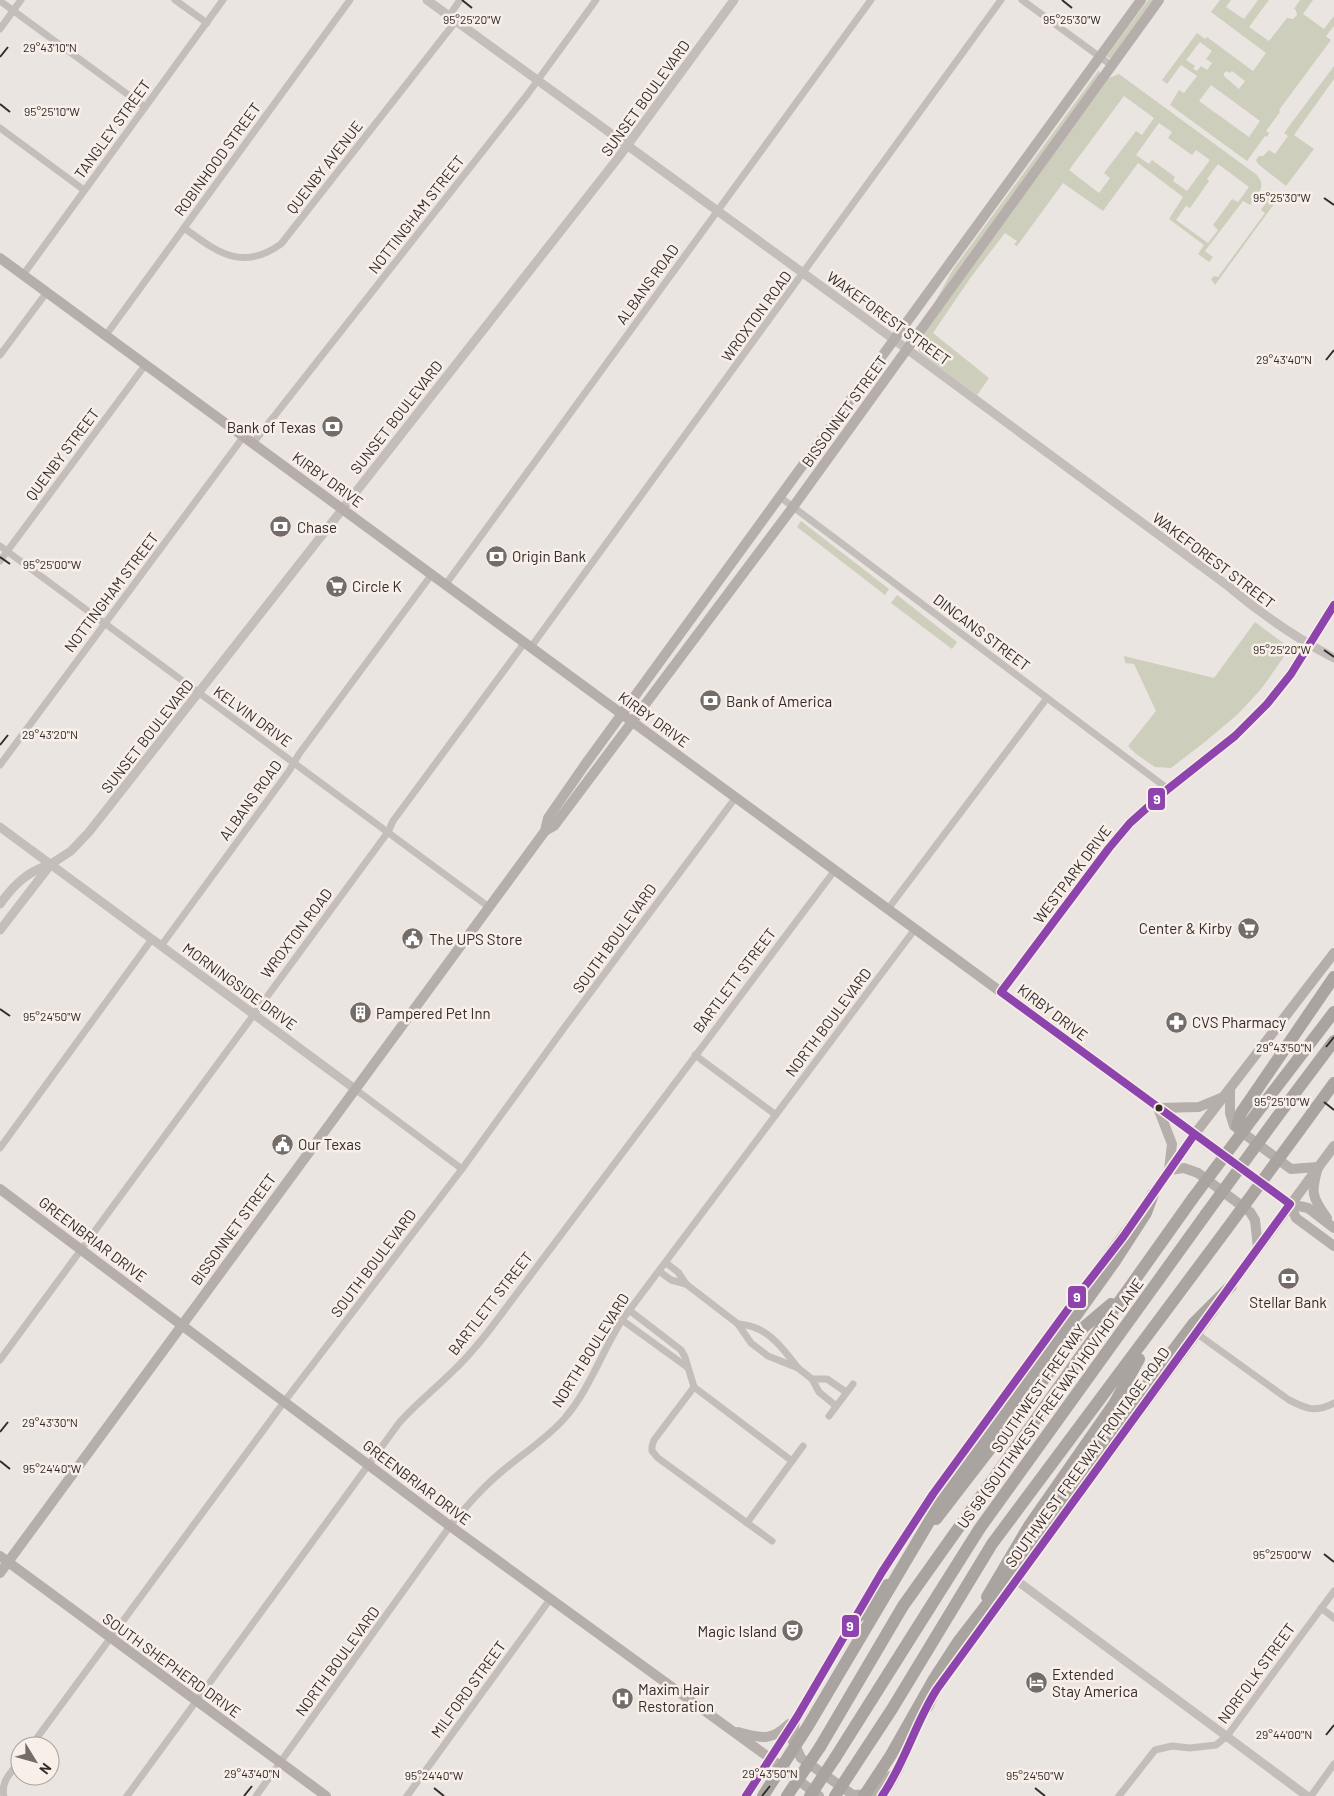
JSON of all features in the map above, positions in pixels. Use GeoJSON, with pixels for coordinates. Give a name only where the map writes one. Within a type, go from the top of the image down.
{"type":"FeatureCollection","features":[{"type":"Feature","properties":{"kind":"highway"},"geometry":{"type":"LineString","coordinates":[[1256,1102],[1334,977]]}},
{"type":"Feature","properties":{"kind":"highway","name":"SOUTHWEST FREEWAY"},"geometry":{"type":"LineString","coordinates":[[787,1796],[820,1747],[902,1606],[1189,1203],[1232,1146],[1256,1102],[1334,1012]]}},
{"type":"Feature","properties":{"kind":"highway","name":"US 59 (SOUTHWEST FREEWAY) HOV/HOT LANE"},"geometry":{"type":"LineString","coordinates":[[810,1796],[980,1528],[1206,1214],[1334,1041]]}},
{"type":"Feature","properties":{"kind":"highway"},"geometry":{"type":"LineString","coordinates":[[835,1796],[892,1709],[992,1544],[1334,1083]]}},
{"type":"Feature","properties":{"kind":"highway"},"geometry":{"type":"LineString","coordinates":[[1299,1131],[1334,1099]]}},
{"type":"Feature","properties":{"kind":"highway"},"geometry":{"type":"LineString","coordinates":[[763,1796],[808,1726],[939,1505],[1115,1261],[1146,1213],[1153,1194]]}},
{"type":"Feature","properties":{"kind":"highway"},"geometry":{"type":"LineString","coordinates":[[864,1796],[958,1642],[995,1594],[1074,1482],[1193,1324],[1231,1286]]}},
{"type":"Feature","properties":{"kind":"highway"},"geometry":{"type":"LineString","coordinates":[[854,1620],[871,1606],[1084,1327],[1127,1291]]}},
{"type":"Feature","properties":{"kind":"highway"},"geometry":{"type":"LineString","coordinates":[[927,1707],[956,1647],[1020,1542],[1114,1404],[1161,1318]]}},
{"type":"Feature","properties":{"kind":"main road","name":"BISSONNET STREET"},"geometry":{"type":"LineString","coordinates":[[0,1573],[4,1559],[182,1325],[545,831],[548,818],[622,714],[1141,0]]}},
{"type":"Feature","properties":{"kind":"main road","name":"BISSONNET STREET"},"geometry":{"type":"LineString","coordinates":[[545,831],[554,826],[793,507],[1159,0]]}},
{"type":"Feature","properties":{"kind":"main road","name":"KIRBY DRIVE"},"geometry":{"type":"LineString","coordinates":[[0,258],[1194,1135],[1290,1204],[1308,1208],[1334,1228]]}},
{"type":"Feature","properties":{"kind":"main road"},"geometry":{"type":"LineString","coordinates":[[708,596],[720,605]]}},
{"type":"Feature","properties":{"kind":"main road","name":"WESTPARK DRIVE"},"geometry":{"type":"LineString","coordinates":[[1001,992],[1122,832],[1168,789],[1228,742],[1258,714],[1284,684],[1334,605]]}},
{"type":"Feature","properties":{"kind":"main road"},"geometry":{"type":"LineString","coordinates":[[746,1796],[771,1759],[882,1572],[934,1494],[1082,1290],[1123,1237],[1194,1135],[1334,953]]}},
{"type":"Feature","properties":{"kind":"main road"},"geometry":{"type":"LineString","coordinates":[[1169,1170],[1172,1144],[1158,1108],[1199,1107],[1227,1092]]}},
{"type":"Feature","properties":{"kind":"main road"},"geometry":{"type":"LineString","coordinates":[[1227,1092],[1234,1126],[1291,1169],[1318,1167],[1312,1187],[1321,1210],[1334,1228]]}},
{"type":"Feature","properties":{"kind":"main road","name":"SOUTHWEST FREEWAY FRONTAGE ROAD"},"geometry":{"type":"LineString","coordinates":[[882,1796],[891,1785],[905,1758],[927,1707],[958,1659],[1334,1146]]}},
{"type":"Feature","properties":{"kind":"main road"},"geometry":{"type":"LineString","coordinates":[[1169,1170],[1184,1168],[1198,1173],[1250,1212],[1256,1220],[1258,1248]]}},
{"type":"Feature","properties":{"kind":"main road","name":"GREENBRIAR DRIVE"},"geometry":{"type":"LineString","coordinates":[[0,1188],[450,1526],[551,1598],[819,1796]]}},
{"type":"Feature","properties":{"kind":"main road","name":"KIRBY DRIVE"},"geometry":{"type":"LineString","coordinates":[[1290,1204],[1296,1218],[1334,1246]]}},
{"type":"Feature","properties":{"kind":"main road","name":"SOUTH SHEPHERD DRIVE"},"geometry":{"type":"LineString","coordinates":[[4,1559],[326,1796]]}},
{"type":"Feature","properties":{"kind":"main road"},"geometry":{"type":"LineString","coordinates":[[731,1731],[760,1738],[773,1736],[783,1730],[796,1716]]}},
{"type":"Feature","properties":{"kind":"main road"},"geometry":{"type":"LineString","coordinates":[[796,1716],[792,1739],[801,1758],[853,1795],[873,1794],[905,1758]]}},
{"type":"Feature","properties":{"kind":"street"},"geometry":{"type":"LineString","coordinates":[[0,29],[21,0]]}},
{"type":"Feature","properties":{"kind":"street"},"geometry":{"type":"LineString","coordinates":[[175,0],[207,23]]}},
{"type":"Feature","properties":{"kind":"street","name":"TANGLEY STREET"},"geometry":{"type":"LineString","coordinates":[[23,275],[223,0]]}},
{"type":"Feature","properties":{"kind":"street","name":"ROBINHOOD STREET"},"geometry":{"type":"LineString","coordinates":[[106,335],[350,0]]}},
{"type":"Feature","properties":{"kind":"street","name":"WAKEFOREST STREET"},"geometry":{"type":"LineString","coordinates":[[427,0],[908,349],[1228,586],[1252,606],[1309,645],[1334,658]]}},
{"type":"Feature","properties":{"kind":"street","name":"QUENBY AVENUE"},"geometry":{"type":"LineString","coordinates":[[184,228],[218,252],[240,258],[261,255],[281,244],[452,19],[460,0]]}},
{"type":"Feature","properties":{"kind":"street","name":"NOTTINGHAM STREET"},"geometry":{"type":"LineString","coordinates":[[253,443],[538,80],[596,0]]}},
{"type":"Feature","properties":{"kind":"street","name":"SUNSET BOULEVARD"},"geometry":{"type":"LineString","coordinates":[[0,904],[9,892],[30,872],[51,864],[71,851],[89,832],[628,145],[734,0]]}},
{"type":"Feature","properties":{"kind":"street","name":"ALBANS ROAD"},"geometry":{"type":"LineString","coordinates":[[446,584],[871,0]]}},
{"type":"Feature","properties":{"kind":"street","name":"WROXTON ROAD"},"geometry":{"type":"LineString","coordinates":[[0,1360],[388,832],[393,821],[528,644],[804,273],[1001,0]]}},
{"type":"Feature","properties":{"kind":"street"},"geometry":{"type":"LineString","coordinates":[[1022,0],[1111,65]]}},
{"type":"Feature","properties":{"kind":"street"},"geometry":{"type":"LineString","coordinates":[[0,1],[144,107]]}},
{"type":"Feature","properties":{"kind":"street"},"geometry":{"type":"LineString","coordinates":[[0,128],[84,190]]}},
{"type":"Feature","properties":{"kind":"street"},"geometry":{"type":"LineString","coordinates":[[0,355],[47,292]]}},
{"type":"Feature","properties":{"kind":"street","name":"QUENBY STREET"},"geometry":{"type":"LineString","coordinates":[[0,561],[146,364]]}},
{"type":"Feature","properties":{"kind":"street","name":"NOTTINGHAM STREET"},"geometry":{"type":"LineString","coordinates":[[0,765],[244,436]]}},
{"type":"Feature","properties":{"kind":"street","name":"DINCANS STREET"},"geometry":{"type":"LineString","coordinates":[[780,497],[1168,789]]}},
{"type":"Feature","properties":{"kind":"street","name":"KELVIN DRIVE"},"geometry":{"type":"LineString","coordinates":[[0,546],[489,907]]}},
{"type":"Feature","properties":{"kind":"street","name":"ALBANS ROAD"},"geometry":{"type":"LineString","coordinates":[[161,946],[432,574]]}},
{"type":"Feature","properties":{"kind":"street"},"geometry":{"type":"LineString","coordinates":[[888,909],[1047,698]]}},
{"type":"Feature","properties":{"kind":"street","name":"SOUTH BOULEVARD"},"geometry":{"type":"LineString","coordinates":[[38,1736],[284,1402],[462,1169],[736,797]]}},
{"type":"Feature","properties":{"kind":"street","name":"MORNINGSIDE DRIVE"},"geometry":{"type":"LineString","coordinates":[[0,827],[462,1169]]}},
{"type":"Feature","properties":{"kind":"street","name":"SUNSET BOULEVARD"},"geometry":{"type":"LineString","coordinates":[[0,930],[51,864]]}},
{"type":"Feature","properties":{"kind":"street","name":"BARTLETT STREET"},"geometry":{"type":"LineString","coordinates":[[127,1796],[399,1423],[414,1406],[454,1371],[494,1324],[835,870]]}},
{"type":"Feature","properties":{"kind":"street","name":"NORTH BOULEVARD"},"geometry":{"type":"LineString","coordinates":[[256,1796],[450,1526],[471,1500],[485,1486],[544,1438],[564,1419],[578,1401],[592,1379],[610,1339],[622,1320],[915,929]]}},
{"type":"Feature","properties":{"kind":"street"},"geometry":{"type":"LineString","coordinates":[[0,1148],[152,939]]}},
{"type":"Feature","properties":{"kind":"street"},"geometry":{"type":"LineString","coordinates":[[695,1055],[776,1115]]}},
{"type":"Feature","properties":{"kind":"street"},"geometry":{"type":"LineString","coordinates":[[666,1263],[678,1272],[686,1284],[738,1324],[751,1343],[768,1356],[798,1368]]}},
{"type":"Feature","properties":{"kind":"street"},"geometry":{"type":"LineString","coordinates":[[659,1271],[671,1280],[686,1284]]}},
{"type":"Feature","properties":{"kind":"street"},"geometry":{"type":"LineString","coordinates":[[630,1310],[681,1350],[685,1356],[694,1388],[792,1461]]}},
{"type":"Feature","properties":{"kind":"street"},"geometry":{"type":"LineString","coordinates":[[622,1320],[687,1367]]}},
{"type":"Feature","properties":{"kind":"street"},"geometry":{"type":"LineString","coordinates":[[738,1324],[760,1329],[780,1344],[798,1368],[812,1379],[819,1392],[836,1406]]}},
{"type":"Feature","properties":{"kind":"street"},"geometry":{"type":"LineString","coordinates":[[654,1344],[661,1333]]}},
{"type":"Feature","properties":{"kind":"street"},"geometry":{"type":"LineString","coordinates":[[1196,1333],[1289,1400],[1305,1408],[1319,1410],[1334,1403]]}},
{"type":"Feature","properties":{"kind":"street"},"geometry":{"type":"LineString","coordinates":[[812,1379],[827,1379],[846,1392]]}},
{"type":"Feature","properties":{"kind":"street"},"geometry":{"type":"LineString","coordinates":[[829,1416],[852,1384]]}},
{"type":"Feature","properties":{"kind":"street"},"geometry":{"type":"LineString","coordinates":[[694,1388],[654,1440],[652,1451],[658,1458],[772,1542]]}},
{"type":"Feature","properties":{"kind":"street"},"geometry":{"type":"LineString","coordinates":[[747,1523],[804,1446]]}},
{"type":"Feature","properties":{"kind":"street"},"geometry":{"type":"LineString","coordinates":[[1016,1580],[1309,1796],[1334,1764]]}},
{"type":"Feature","properties":{"kind":"street","name":"NORFOLK STREET"},"geometry":{"type":"LineString","coordinates":[[1119,1796],[1154,1750],[1172,1746],[1190,1748],[1216,1745],[1227,1736],[1334,1591]]}},
{"type":"Feature","properties":{"kind":"street","name":"MILFORD STREET"},"geometry":{"type":"LineString","coordinates":[[407,1796],[551,1598]]}},
{"type":"Feature","properties":{"kind":"street"},"geometry":{"type":"LineString","coordinates":[[1321,1608],[1334,1618]]}},
{"type":"Feature","properties":{"kind":"street"},"geometry":{"type":"LineString","coordinates":[[4,1796],[2,1790],[10,1774]]}},
{"type":"Feature","properties":{"kind":"green space"},"geometry":{"type":"Polygon","coordinates":[[[1148,0],[1153,0],[1111,58],[1108,58],[1107,56],[1148,0]]]}},
{"type":"Feature","properties":{"kind":"green space"},"geometry":{"type":"Polygon","coordinates":[[[1220,0],[1231,0],[1226,7],[1244,19],[1258,0],[1269,0],[1249,27],[1269,41],[1287,18],[1293,19],[1297,15],[1294,9],[1300,0],[1313,0],[1303,14],[1324,29],[1334,16],[1334,26],[1326,36],[1331,40],[1279,110],[1280,112],[1266,131],[1269,133],[1267,137],[1265,136],[1247,161],[1170,105],[1179,90],[1184,93],[1197,76],[1181,65],[1167,84],[1162,80],[1197,33],[1205,39],[1207,37],[1253,71],[1266,53],[1211,12],[1220,0]],[[1200,42],[1186,60],[1195,66],[1193,69],[1197,71],[1201,66],[1207,70],[1212,63],[1206,59],[1212,51],[1200,42]],[[1232,71],[1224,73],[1224,76],[1239,89],[1245,81],[1232,71]],[[1211,85],[1199,101],[1249,137],[1260,121],[1211,85]]]}},
{"type":"Feature","properties":{"kind":"green space"},"geometry":{"type":"Polygon","coordinates":[[[1334,66],[1334,79],[1294,135],[1314,149],[1286,186],[1258,164],[1256,160],[1269,150],[1275,154],[1288,136],[1284,133],[1334,66]]]}},
{"type":"Feature","properties":{"kind":"green space"},"geometry":{"type":"Polygon","coordinates":[[[1099,70],[1100,74],[935,302],[952,271],[1099,70]]]}},
{"type":"Feature","properties":{"kind":"green space"},"geometry":{"type":"Polygon","coordinates":[[[1119,74],[1257,175],[1261,183],[1260,190],[1250,205],[1243,201],[1205,251],[1213,257],[1209,262],[1198,254],[1204,245],[1169,219],[1183,197],[1138,163],[1103,211],[1063,183],[1017,246],[1014,244],[1017,241],[1005,233],[971,277],[933,333],[989,378],[977,395],[920,353],[917,342],[1109,78],[1119,74]],[[1124,96],[1069,170],[1099,193],[1110,178],[1104,173],[1136,131],[1142,135],[1154,118],[1124,96]],[[1159,123],[1136,155],[1149,164],[1152,160],[1175,177],[1173,181],[1187,191],[1210,160],[1196,150],[1192,155],[1168,138],[1172,132],[1159,123]],[[1218,164],[1207,179],[1209,181],[1190,208],[1186,206],[1176,220],[1208,243],[1218,230],[1213,225],[1232,199],[1238,202],[1249,187],[1218,164]]]}},
{"type":"Feature","properties":{"kind":"green space"},"geometry":{"type":"Polygon","coordinates":[[[1268,189],[1279,197],[1215,285],[1211,279],[1214,276],[1218,277],[1265,213],[1261,210],[1266,203],[1261,199],[1268,189]]]}},
{"type":"Feature","properties":{"kind":"green space"},"geometry":{"type":"Polygon","coordinates":[[[801,521],[889,589],[885,595],[797,527],[801,521]]]}},
{"type":"Feature","properties":{"kind":"green space"},"geometry":{"type":"Polygon","coordinates":[[[897,595],[957,642],[952,649],[891,603],[897,595]]]}},
{"type":"Feature","properties":{"kind":"green space"},"geometry":{"type":"Polygon","coordinates":[[[1255,622],[1290,648],[1262,688],[1238,714],[1171,768],[1155,767],[1136,754],[1128,746],[1156,711],[1134,664],[1125,663],[1124,656],[1214,678],[1255,622]]]}},
{"type":"Feature","properties":{"kind":"transit line","name":"9"},"geometry":{"type":"LineString","coordinates":[[882,1796],[937,1689],[1290,1204],[1001,992],[1109,848],[1130,823],[1168,789],[1235,736],[1267,704],[1291,674],[1334,605]]}},
{"type":"Feature","properties":{"kind":"transit line","name":"9"},"geometry":{"type":"LineString","coordinates":[[746,1796],[797,1717],[882,1572],[933,1494],[1123,1237],[1194,1135]]}},
{"type":"Feature","properties":{"kind":"place","name":"Bank of Texas"},"geometry":{"type":"Point","coordinates":[332,427]}},
{"type":"Feature","properties":{"kind":"place","name":"Chase"},"geometry":{"type":"Point","coordinates":[281,527]}},
{"type":"Feature","properties":{"kind":"place","name":"Origin Bank"},"geometry":{"type":"Point","coordinates":[496,556]}},
{"type":"Feature","properties":{"kind":"place","name":"Circle K"},"geometry":{"type":"Point","coordinates":[336,586]}},
{"type":"Feature","properties":{"kind":"place","name":"Bank of America"},"geometry":{"type":"Point","coordinates":[710,701]}},
{"type":"Feature","properties":{"kind":"place","name":"Center & Kirby"},"geometry":{"type":"Point","coordinates":[1248,928]}},
{"type":"Feature","properties":{"kind":"place","name":"The UPS Store"},"geometry":{"type":"Point","coordinates":[413,939]}},
{"type":"Feature","properties":{"kind":"place","name":"Pampered Pet Inn"},"geometry":{"type":"Point","coordinates":[360,1013]}},
{"type":"Feature","properties":{"kind":"place","name":"CVS Pharmacy"},"geometry":{"type":"Point","coordinates":[1176,1022]}},
{"type":"Feature","properties":{"kind":"place","name":"Our Texas"},"geometry":{"type":"Point","coordinates":[282,1144]}},
{"type":"Feature","properties":{"kind":"place","name":"Stellar Bank"},"geometry":{"type":"Point","coordinates":[1288,1279]}},
{"type":"Feature","properties":{"kind":"place","name":"Magic Island"},"geometry":{"type":"Point","coordinates":[793,1631]}},
{"type":"Feature","properties":{"kind":"place","name":"Extended Stay America"},"geometry":{"type":"Point","coordinates":[1036,1683]}},
{"type":"Feature","properties":{"kind":"place","name":"Maxim Hair Restoration"},"geometry":{"type":"Point","coordinates":[622,1698]}}]}
